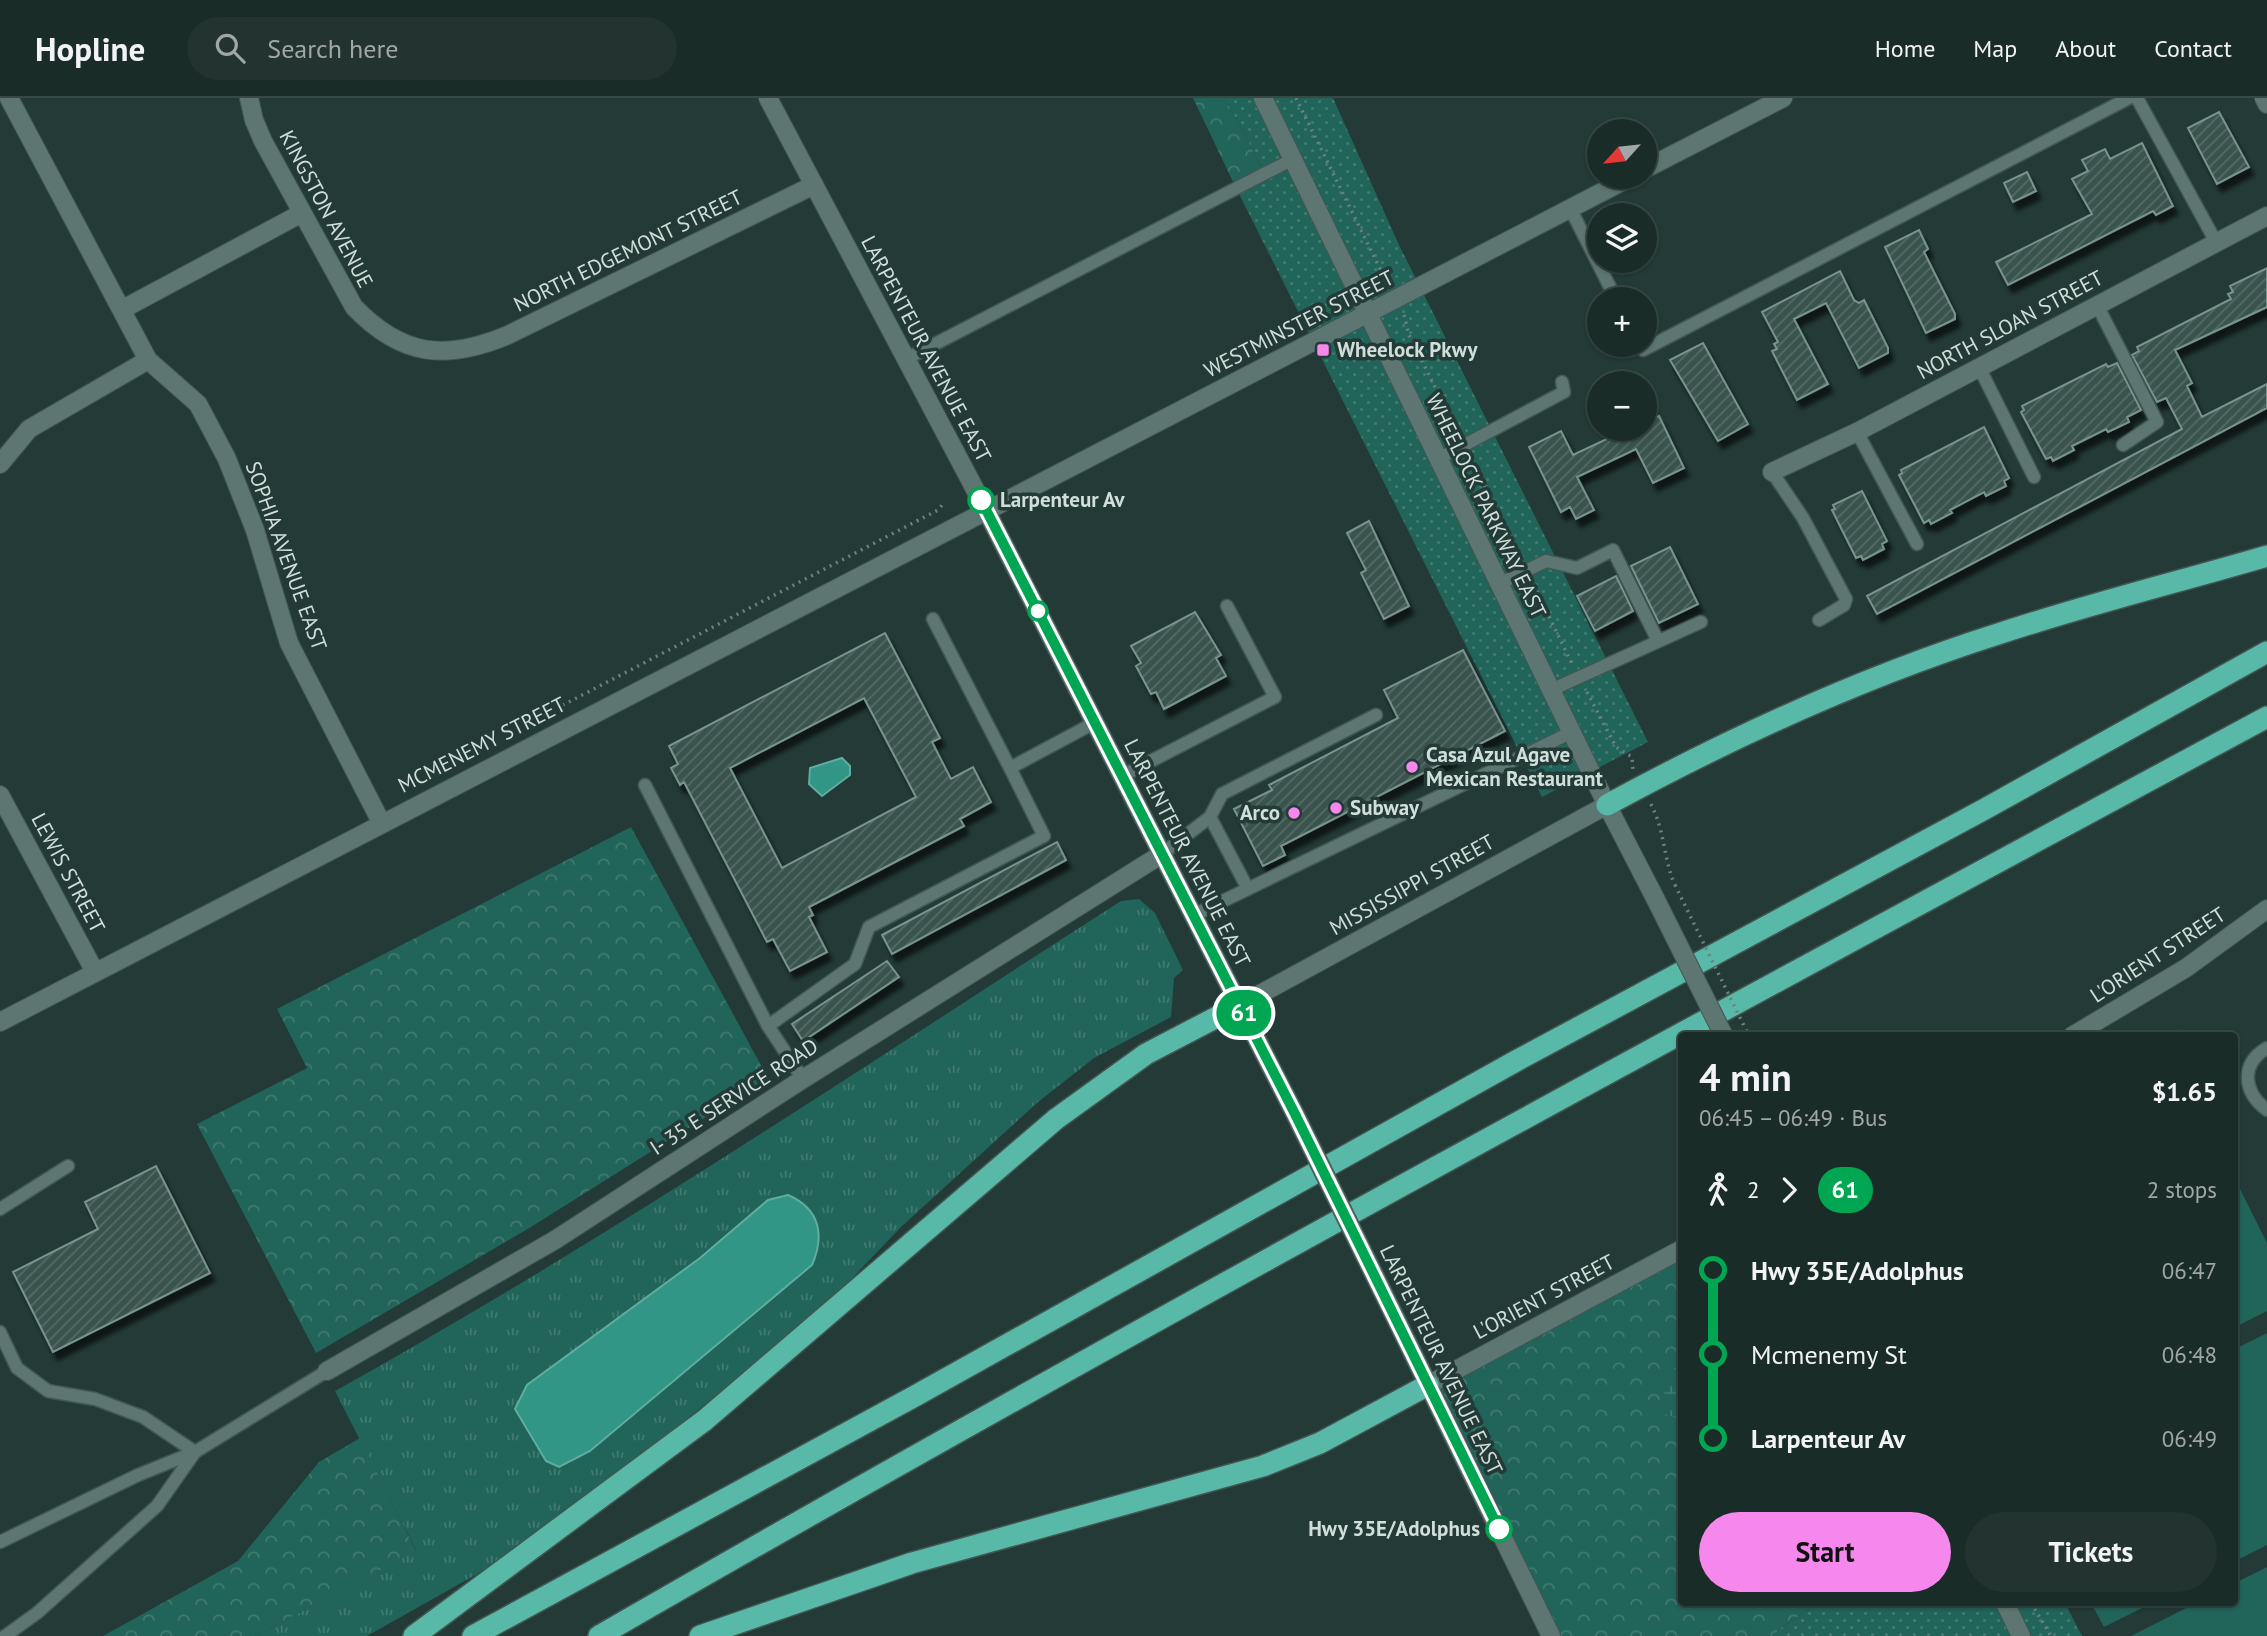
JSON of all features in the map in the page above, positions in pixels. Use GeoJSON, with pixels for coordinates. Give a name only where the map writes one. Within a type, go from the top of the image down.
{"type":"FeatureCollection","features":[{"type":"Feature","properties":{"kind":"highway"},"geometry":{"type":"LineString","coordinates":[[1606,805],[1800,709],[1879,677],[2000,633],[2267,556]]}},
{"type":"Feature","properties":{"kind":"highway"},"geometry":{"type":"LineString","coordinates":[[473,1636],[939,1383],[1516,1061],[2267,652]]}},
{"type":"Feature","properties":{"kind":"highway"},"geometry":{"type":"LineString","coordinates":[[1683,1032],[2267,718]]}},
{"type":"Feature","properties":{"kind":"highway"},"geometry":{"type":"LineString","coordinates":[[414,1636],[705,1420],[1056,1119],[1146,1054],[1240,1005]]}},
{"type":"Feature","properties":{"kind":"highway"},"geometry":{"type":"LineString","coordinates":[[599,1636],[938,1440],[1678,1035]]}},
{"type":"Feature","properties":{"kind":"highway"},"geometry":{"type":"LineString","coordinates":[[700,1636],[912,1563],[1264,1466],[1320,1443],[1428,1385]]}},
{"type":"Feature","properties":{"kind":"street","name":"SOPHIA AVENUE EAST"},"geometry":{"type":"LineString","coordinates":[[9,98],[148,360],[198,404],[226,459],[255,530],[289,643],[381,822]]}},
{"type":"Feature","properties":{"kind":"street","name":"KINGSTON AVENUE"},"geometry":{"type":"LineString","coordinates":[[250,98],[254,120],[263,141],[344,291],[370,324],[412,347],[435,352],[459,352]]}},
{"type":"Feature","properties":{"kind":"street","name":"LARPENTEUR AVENUE EAST"},"geometry":{"type":"LineString","coordinates":[[768,98],[987,512],[1240,1005],[1551,1636]]}},
{"type":"Feature","properties":{"kind":"street","name":"WHEELOCK PARKWAY EAST"},"geometry":{"type":"LineString","coordinates":[[1263,98],[1606,805],[1722,1032]]}},
{"type":"Feature","properties":{"kind":"street"},"geometry":{"type":"LineString","coordinates":[[1657,163],[1783,98]]}},
{"type":"Feature","properties":{"kind":"street"},"geometry":{"type":"LineString","coordinates":[[2264,98],[2267,104]]}},
{"type":"Feature","properties":{"kind":"street","name":"NORTH EDGEMONT STREET"},"geometry":{"type":"LineString","coordinates":[[459,352],[508,335],[814,185]]}},
{"type":"Feature","properties":{"kind":"street","name":"WESTMINSTER STREET"},"geometry":{"type":"LineString","coordinates":[[987,512],[1607,189]]}},
{"type":"Feature","properties":{"kind":"street"},"geometry":{"type":"LineString","coordinates":[[123,309],[302,214]]}},
{"type":"Feature","properties":{"kind":"street","name":"NORTH SLOAN STREET"},"geometry":{"type":"LineString","coordinates":[[1772,472],[1857,432],[2267,216]]}},
{"type":"Feature","properties":{"kind":"street"},"geometry":{"type":"LineString","coordinates":[[0,464],[29,429],[148,360]]}},
{"type":"Feature","properties":{"kind":"street","name":"MCMENEMY STREET"},"geometry":{"type":"LineString","coordinates":[[0,1022],[381,822],[987,512]]}},
{"type":"Feature","properties":{"kind":"street","name":"LEWIS STREET"},"geometry":{"type":"LineString","coordinates":[[0,795],[95,972]]}},
{"type":"Feature","properties":{"kind":"street","name":"MISSISSIPPI STREET"},"geometry":{"type":"LineString","coordinates":[[1240,1005],[1606,805]]}},
{"type":"Feature","properties":{"kind":"street","name":"I- 35 E SERVICE ROAD"},"geometry":{"type":"LineString","coordinates":[[327,1371],[555,1240],[803,1079],[1162,854]]}},
{"type":"Feature","properties":{"kind":"street","name":"L'ORIENT STREET"},"geometry":{"type":"LineString","coordinates":[[2079,1032],[2186,968],[2267,909]]}},
{"type":"Feature","properties":{"kind":"street","name":"L'ORIENT STREET"},"geometry":{"type":"LineString","coordinates":[[1428,1385],[1678,1251]]}},
{"type":"Feature","properties":{"kind":"street"},"geometry":{"type":"LineString","coordinates":[[2006,1606],[2021,1636]]}},
{"type":"Feature","properties":{"kind":"lane"},"geometry":{"type":"LineString","coordinates":[[1657,343],[2129,98]]}},
{"type":"Feature","properties":{"kind":"lane"},"geometry":{"type":"LineString","coordinates":[[2137,98],[2216,242]]}},
{"type":"Feature","properties":{"kind":"lane"},"geometry":{"type":"LineString","coordinates":[[906,359],[1293,159]]}},
{"type":"Feature","properties":{"kind":"lane"},"geometry":{"type":"LineString","coordinates":[[1570,208],[1610,287]]}},
{"type":"Feature","properties":{"kind":"lane"},"geometry":{"type":"LineString","coordinates":[[2097,305],[2157,422],[2123,445]]}},
{"type":"Feature","properties":{"kind":"lane"},"geometry":{"type":"LineString","coordinates":[[1979,367],[2034,477]]}},
{"type":"Feature","properties":{"kind":"lane"},"geometry":{"type":"LineString","coordinates":[[1438,459],[1564,392],[1562,382]]}},
{"type":"Feature","properties":{"kind":"lane"},"geometry":{"type":"LineString","coordinates":[[1857,432],[1917,544]]}},
{"type":"Feature","properties":{"kind":"lane"},"geometry":{"type":"LineString","coordinates":[[1772,472],[1803,518],[1846,599],[1844,605],[1819,620]]}},
{"type":"Feature","properties":{"kind":"lane"},"geometry":{"type":"LineString","coordinates":[[1499,584],[1546,561],[1577,568],[1613,550],[1658,641]]}},
{"type":"Feature","properties":{"kind":"lane"},"geometry":{"type":"LineString","coordinates":[[1122,776],[1275,697],[1227,606]]}},
{"type":"Feature","properties":{"kind":"lane"},"geometry":{"type":"LineString","coordinates":[[768,1026],[855,964],[869,928],[1044,836],[933,619]]}},
{"type":"Feature","properties":{"kind":"lane"},"geometry":{"type":"LineString","coordinates":[[1551,690],[1701,622]]}},
{"type":"Feature","properties":{"kind":"lane"},"geometry":{"type":"LineString","coordinates":[[1162,854],[1210,817],[1222,794],[1376,715]]}},
{"type":"Feature","properties":{"kind":"lane"},"geometry":{"type":"LineString","coordinates":[[1010,768],[1094,723]]}},
{"type":"Feature","properties":{"kind":"lane"},"geometry":{"type":"LineString","coordinates":[[1194,915],[1572,733]]}},
{"type":"Feature","properties":{"kind":"lane"},"geometry":{"type":"LineString","coordinates":[[645,785],[768,1026],[803,1079]]}},
{"type":"Feature","properties":{"kind":"lane"},"geometry":{"type":"LineString","coordinates":[[1210,817],[1248,889]]}},
{"type":"Feature","properties":{"kind":"lane"},"geometry":{"type":"LineString","coordinates":[[2267,1048],[2251,1060],[2246,1076],[2252,1094],[2267,1110]]}},
{"type":"Feature","properties":{"kind":"lane"},"geometry":{"type":"LineString","coordinates":[[0,1209],[68,1166]]}},
{"type":"Feature","properties":{"kind":"lane"},"geometry":{"type":"LineString","coordinates":[[0,1332],[17,1368],[48,1391],[95,1399],[143,1417],[195,1452]]}},
{"type":"Feature","properties":{"kind":"lane"},"geometry":{"type":"LineString","coordinates":[[0,1542],[138,1475],[195,1452],[327,1371]]}},
{"type":"Feature","properties":{"kind":"lane"},"geometry":{"type":"LineString","coordinates":[[5,1636],[37,1613],[157,1506],[195,1452]]}},
{"type":"Feature","properties":{"kind":"path"},"geometry":{"type":"LineString","coordinates":[[1296,98],[1370,254],[1386,280]]}},
{"type":"Feature","properties":{"kind":"path"},"geometry":{"type":"LineString","coordinates":[[1405,317],[1409,335],[1579,677],[1616,747],[1632,757],[1632,768]]}},
{"type":"Feature","properties":{"kind":"path"},"geometry":{"type":"LineString","coordinates":[[1655,813],[1662,827],[1670,875],[1747,1032]]}},
{"type":"Feature","properties":{"kind":"path"},"geometry":{"type":"LineString","coordinates":[[2033,1606],[2051,1636]]}},
{"type":"Feature","properties":{"kind":"green space"},"geometry":{"type":"Polygon","coordinates":[[[1193,98],[1225,98],[1265,173],[1236,188],[1193,98]]]}},
{"type":"Feature","properties":{"kind":"green space"},"geometry":{"type":"Polygon","coordinates":[[[1225,98],[1333,98],[1399,245],[1648,742],[1542,797],[1236,188],[1265,173],[1225,98]]]}},
{"type":"Feature","properties":{"kind":"green space"},"geometry":{"type":"Polygon","coordinates":[[[631,827],[768,1078],[531,1227],[316,1353],[197,1124],[307,1068],[277,1009],[631,827]]]}},
{"type":"Feature","properties":{"kind":"green space"},"geometry":{"type":"Polygon","coordinates":[[[1139,899],[1155,913],[1183,970],[1174,978],[1171,1017],[1094,1058],[1038,1102],[901,1227],[836,1295],[568,1514],[477,1574],[367,1636],[255,1636],[416,1550],[335,1391],[436,1334],[634,1214],[1121,901],[1139,899]],[[767,1200],[700,1258],[590,1451],[767,1200]]]}},
{"type":"Feature","properties":{"kind":"green space"},"geometry":{"type":"Polygon","coordinates":[[[2238,1185],[2267,1243],[2267,1311],[2238,1326],[2238,1185]]]}},
{"type":"Feature","properties":{"kind":"green space"},"geometry":{"type":"Polygon","coordinates":[[[1678,1251],[1678,1606],[1814,1606],[1778,1630],[1775,1636],[1551,1636],[1428,1385],[1678,1251]]]}},
{"type":"Feature","properties":{"kind":"green space"},"geometry":{"type":"Polygon","coordinates":[[[2267,1333],[2267,1545],[2238,1560],[2238,1348],[2267,1333]]]}},
{"type":"Feature","properties":{"kind":"green space"},"geometry":{"type":"Polygon","coordinates":[[[1678,1366],[1678,1419],[1662,1413],[1663,1377],[1678,1366]]]}},
{"type":"Feature","properties":{"kind":"green space"},"geometry":{"type":"Polygon","coordinates":[[[360,1438],[416,1551],[255,1636],[103,1636],[238,1561],[319,1462],[360,1438]]]}},
{"type":"Feature","properties":{"kind":"green space"},"geometry":{"type":"Polygon","coordinates":[[[2267,1567],[2267,1636],[2131,1636],[2190,1606],[2238,1606],[2238,1582],[2267,1567]]]}},
{"type":"Feature","properties":{"kind":"green space"},"geometry":{"type":"Polygon","coordinates":[[[1814,1606],[2067,1606],[2082,1636],[1775,1636],[1778,1630],[1814,1606]]]}},
{"type":"Feature","properties":{"kind":"green space"},"geometry":{"type":"Polygon","coordinates":[[[2093,1606],[2146,1606],[2104,1627],[2093,1606]]]}},
{"type":"Feature","properties":{"kind":"shaded area"},"geometry":{"type":"Polygon","coordinates":[[[842,758],[850,766],[850,775],[822,796],[809,784],[810,768],[842,758]]]}},
{"type":"Feature","properties":{"kind":"shaded area"},"geometry":{"type":"Polygon","coordinates":[[[788,1195],[807,1208],[817,1224],[818,1243],[812,1265],[590,1451],[559,1467],[546,1461],[515,1409],[527,1385],[700,1258],[768,1200],[788,1195]]]}},
{"type":"Feature","properties":{"kind":"building"},"geometry":{"type":"Polygon","coordinates":[[[2219,112],[2249,167],[2217,184],[2188,128],[2219,112]]]}},
{"type":"Feature","properties":{"kind":"building"},"geometry":{"type":"Polygon","coordinates":[[[2142,143],[2173,206],[2156,215],[2153,211],[2008,285],[1996,262],[2092,214],[2072,179],[2088,171],[2082,160],[2105,149],[2110,159],[2142,143]]]}},
{"type":"Feature","properties":{"kind":"building"},"geometry":{"type":"Polygon","coordinates":[[[2027,172],[2036,191],[2013,202],[2004,183],[2027,172]]]}},
{"type":"Feature","properties":{"kind":"building"},"geometry":{"type":"Polygon","coordinates":[[[1919,230],[1928,249],[1924,252],[1955,314],[1955,319],[1926,333],[1885,247],[1919,230]]]}},
{"type":"Feature","properties":{"kind":"building"},"geometry":{"type":"Polygon","coordinates":[[[2267,268],[2267,307],[2175,350],[2192,383],[2187,386],[2202,417],[2267,384],[2267,408],[1877,614],[1867,596],[2182,429],[2166,398],[2157,402],[2132,355],[2139,351],[2137,347],[2231,299],[2228,294],[2233,292],[2230,286],[2267,268]]]}},
{"type":"Feature","properties":{"kind":"building"},"geometry":{"type":"Polygon","coordinates":[[[1840,271],[1854,300],[1859,303],[1864,300],[1888,353],[1859,368],[1826,303],[1794,319],[1828,384],[1797,400],[1772,351],[1777,349],[1774,344],[1778,342],[1762,312],[1840,271]]]}},
{"type":"Feature","properties":{"kind":"building"},"geometry":{"type":"Polygon","coordinates":[[[1703,343],[1748,424],[1718,441],[1670,360],[1703,343]]]}},
{"type":"Feature","properties":{"kind":"building"},"geometry":{"type":"Polygon","coordinates":[[[2117,363],[2141,410],[2127,417],[2129,422],[2108,432],[2106,429],[2072,446],[2074,450],[2053,461],[2051,457],[2046,459],[2021,412],[2024,410],[2022,406],[2106,364],[2108,367],[2117,363]]]}},
{"type":"Feature","properties":{"kind":"building"},"geometry":{"type":"Polygon","coordinates":[[[1659,416],[1684,468],[1653,483],[1636,449],[1577,477],[1594,510],[1576,519],[1570,507],[1561,512],[1529,447],[1561,431],[1573,455],[1603,441],[1657,441],[1659,416]]]}},
{"type":"Feature","properties":{"kind":"building"},"geometry":{"type":"Polygon","coordinates":[[[1984,427],[2009,478],[2004,481],[2006,486],[1986,496],[1984,492],[1950,510],[1952,513],[1931,524],[1929,520],[1924,523],[1899,475],[1901,470],[1984,427]]]}},
{"type":"Feature","properties":{"kind":"building"},"geometry":{"type":"Polygon","coordinates":[[[1862,491],[1887,541],[1882,544],[1884,549],[1863,560],[1861,556],[1856,558],[1832,510],[1835,509],[1833,505],[1862,491]]]}},
{"type":"Feature","properties":{"kind":"building"},"geometry":{"type":"Polygon","coordinates":[[[1369,521],[1409,606],[1384,619],[1361,573],[1366,570],[1347,533],[1369,521]]]}},
{"type":"Feature","properties":{"kind":"building"},"geometry":{"type":"Polygon","coordinates":[[[1670,547],[1698,604],[1659,623],[1631,566],[1670,547]]]}},
{"type":"Feature","properties":{"kind":"building"},"geometry":{"type":"Polygon","coordinates":[[[1616,576],[1633,611],[1595,631],[1577,596],[1616,576]]]}},
{"type":"Feature","properties":{"kind":"building"},"geometry":{"type":"Polygon","coordinates":[[[1195,612],[1221,655],[1216,658],[1226,676],[1164,709],[1156,692],[1151,694],[1136,666],[1141,663],[1131,646],[1195,612]]]}},
{"type":"Feature","properties":{"kind":"building"},"geometry":{"type":"Polygon","coordinates":[[[885,633],[940,738],[932,742],[951,779],[973,767],[991,802],[960,819],[964,826],[809,907],[813,915],[809,917],[827,952],[790,971],[773,939],[767,942],[684,782],[680,785],[671,768],[678,764],[669,746],[885,633]],[[864,698],[730,768],[782,868],[916,797],[864,698]]]}},
{"type":"Feature","properties":{"kind":"building"},"geometry":{"type":"Polygon","coordinates":[[[1463,650],[1505,731],[1281,846],[1285,855],[1263,866],[1234,809],[1272,790],[1269,785],[1398,718],[1384,690],[1463,650]]]}},
{"type":"Feature","properties":{"kind":"building"},"geometry":{"type":"Polygon","coordinates":[[[1057,842],[1066,860],[892,954],[882,935],[1057,842]]]}},
{"type":"Feature","properties":{"kind":"building"},"geometry":{"type":"Polygon","coordinates":[[[887,961],[899,977],[803,1041],[792,1024],[887,961]]]}},
{"type":"Feature","properties":{"kind":"building"},"geometry":{"type":"Polygon","coordinates":[[[156,1166],[210,1273],[53,1352],[13,1272],[98,1229],[85,1202],[156,1166]]]}},
{"type":"Feature","properties":{"kind":"bus line","name":"61"},"geometry":{"type":"LineString","coordinates":[[981,500],[1295,1114],[1499,1529]]}},
{"type":"Feature","properties":{"kind":"place","name":"Wheelock Pkwy"},"geometry":{"type":"Point","coordinates":[1323,350]}},
{"type":"Feature","properties":{"kind":"place","name":"Larpenteur Av"},"geometry":{"type":"Point","coordinates":[981,500]}},
{"type":"Feature","properties":{"kind":"place","name":"Casa Azul Agave Mexican Restaurant"},"geometry":{"type":"Point","coordinates":[1412,767]}},
{"type":"Feature","properties":{"kind":"place","name":"Subway"},"geometry":{"type":"Point","coordinates":[1336,808]}},
{"type":"Feature","properties":{"kind":"place","name":"Arco"},"geometry":{"type":"Point","coordinates":[1294,813]}},
{"type":"Feature","properties":{"kind":"place","name":"Hwy 35E/Adolphus"},"geometry":{"type":"Point","coordinates":[1499,1529]}}]}
